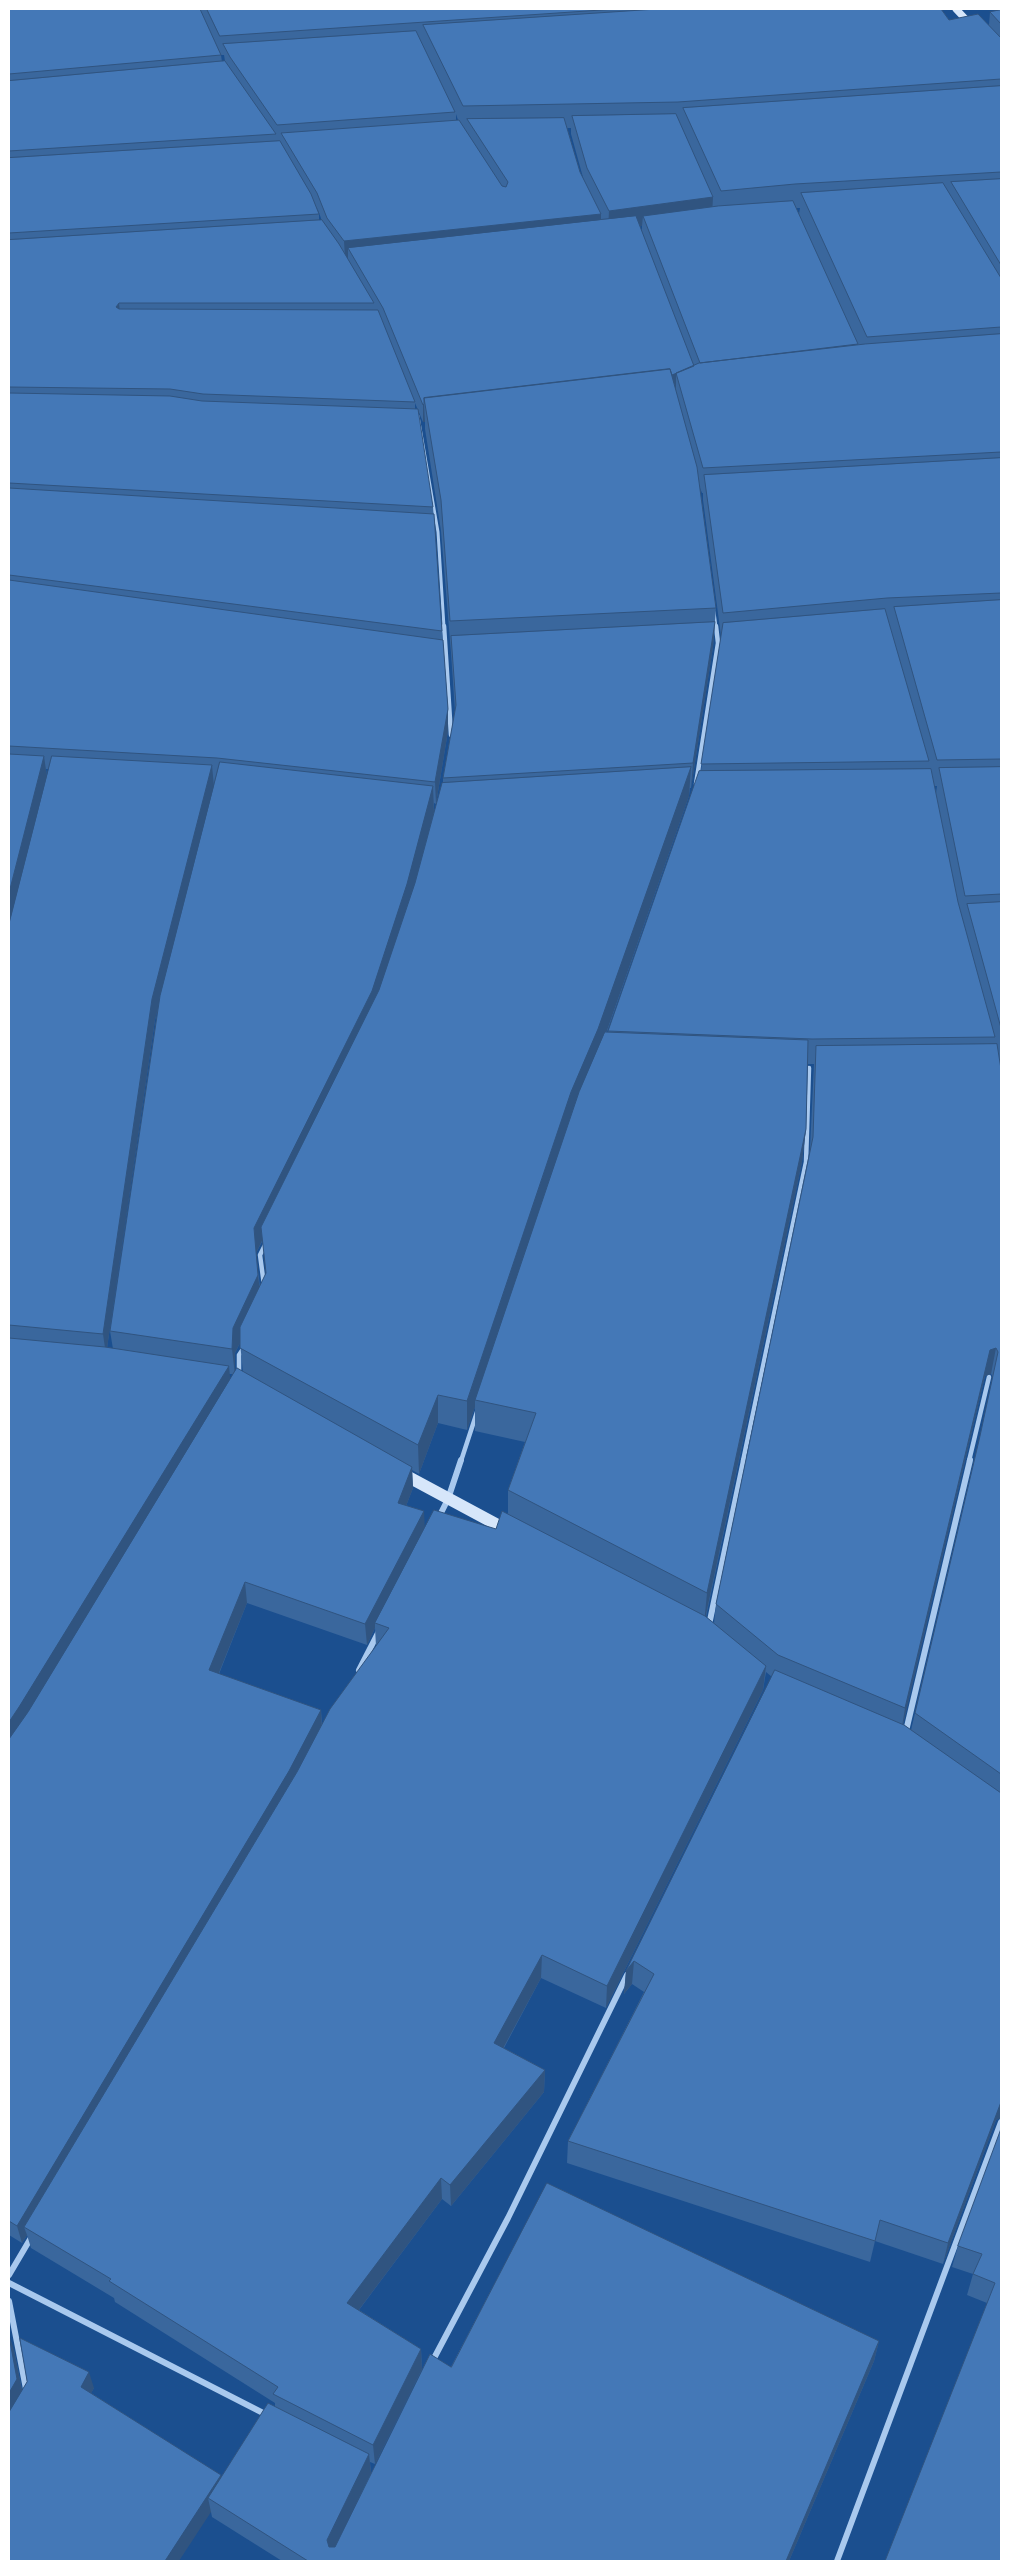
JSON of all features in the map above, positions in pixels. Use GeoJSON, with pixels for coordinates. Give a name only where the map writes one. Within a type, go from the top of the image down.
{"type":"FeatureCollection","features":[{"type":"Feature","properties":{"kind":"street"},"geometry":{"type":"LineString","coordinates":[[956,9],[975,30]]}},
{"type":"Feature","properties":{"kind":"street"},"geometry":{"type":"LineString","coordinates":[[414,408],[422,426],[438,532],[445,658],[452,731],[450,741]]}},
{"type":"Feature","properties":{"kind":"street"},"geometry":{"type":"LineString","coordinates":[[412,426],[422,426]]}},
{"type":"Feature","properties":{"kind":"street"},"geometry":{"type":"LineString","coordinates":[[428,531],[438,532]]}},
{"type":"Feature","properties":{"kind":"street"},"geometry":{"type":"LineString","coordinates":[[695,792],[718,643],[713,604]]}},
{"type":"Feature","properties":{"kind":"street"},"geometry":{"type":"LineString","coordinates":[[708,644],[728,642]]}},
{"type":"Feature","properties":{"kind":"street"},"geometry":{"type":"LineString","coordinates":[[436,656],[445,658],[455,657]]}},
{"type":"Feature","properties":{"kind":"street"},"geometry":{"type":"LineString","coordinates":[[800,1067],[819,1068]]}},
{"type":"Feature","properties":{"kind":"street"},"geometry":{"type":"LineString","coordinates":[[703,1632],[806,1162],[809,1068]]}},
{"type":"Feature","properties":{"kind":"street"},"geometry":{"type":"LineString","coordinates":[[264,1292],[260,1255],[269,1237]]}},
{"type":"Feature","properties":{"kind":"street"},"geometry":{"type":"LineString","coordinates":[[239,1383],[240,1355],[244,1346]]}},
{"type":"Feature","properties":{"kind":"street"},"geometry":{"type":"LineString","coordinates":[[899,1740],[989,1377]]}},
{"type":"Feature","properties":{"kind":"street"},"geometry":{"type":"LineString","coordinates":[[434,1525],[448,1499],[479,1405]]}},
{"type":"Feature","properties":{"kind":"street"},"geometry":{"type":"LineString","coordinates":[[387,1465],[517,1535]]}},
{"type":"Feature","properties":{"kind":"street"},"geometry":{"type":"LineString","coordinates":[[358,1672],[381,1629]]}},
{"type":"Feature","properties":{"kind":"street"},"geometry":{"type":"LineString","coordinates":[[428,2370],[508,2218],[630,1969]]}},
{"type":"Feature","properties":{"kind":"street"},"geometry":{"type":"LineString","coordinates":[[837,2561],[1001,2122]]}},
{"type":"Feature","properties":{"kind":"street"},"geometry":{"type":"LineString","coordinates":[[9,2275],[34,2232]]}},
{"type":"Feature","properties":{"kind":"street"},"geometry":{"type":"LineString","coordinates":[[9,2283],[273,2418]]}},
{"type":"Feature","properties":{"kind":"street"},"geometry":{"type":"LineString","coordinates":[[9,2301],[28,2396]]}},
{"type":"Feature","properties":{"kind":"building"},"geometry":{"type":"Polygon","coordinates":[[[9,9],[200,9],[221,55],[9,74],[9,9]]]}},
{"type":"Feature","properties":{"kind":"building"},"geometry":{"type":"Polygon","coordinates":[[[207,9],[616,9],[220,36],[207,9]]]}},
{"type":"Feature","properties":{"kind":"building"},"geometry":{"type":"Polygon","coordinates":[[[657,9],[941,9],[949,20],[978,14],[1001,38],[1001,79],[678,102],[463,106],[423,25],[657,9]]]}},
{"type":"Feature","properties":{"kind":"building"},"geometry":{"type":"Polygon","coordinates":[[[1001,10],[1001,24],[990,12],[1001,10]]]}},
{"type":"Feature","properties":{"kind":"building"},"geometry":{"type":"Polygon","coordinates":[[[416,31],[455,112],[277,125],[223,44],[416,31]]]}},
{"type":"Feature","properties":{"kind":"building"},"geometry":{"type":"Polygon","coordinates":[[[225,61],[276,134],[9,151],[9,81],[225,61]]]}},
{"type":"Feature","properties":{"kind":"building"},"geometry":{"type":"Polygon","coordinates":[[[1001,86],[1001,172],[795,184],[721,191],[683,108],[1001,86]]]}},
{"type":"Feature","properties":{"kind":"building"},"geometry":{"type":"Polygon","coordinates":[[[676,114],[713,197],[609,211],[587,168],[572,116],[676,114]]]}},
{"type":"Feature","properties":{"kind":"building"},"geometry":{"type":"Polygon","coordinates":[[[564,118],[580,172],[601,214],[344,241],[327,218],[317,193],[281,133],[459,120],[502,186],[506,187],[508,182],[467,119],[564,118]]]}},
{"type":"Feature","properties":{"kind":"building"},"geometry":{"type":"Polygon","coordinates":[[[280,141],[311,194],[319,214],[9,233],[9,158],[280,141]]]}},
{"type":"Feature","properties":{"kind":"building"},"geometry":{"type":"Polygon","coordinates":[[[1001,179],[1001,265],[951,182],[1001,179]]]}},
{"type":"Feature","properties":{"kind":"building"},"geometry":{"type":"Polygon","coordinates":[[[943,183],[1001,278],[1001,327],[867,337],[801,193],[943,183]]]}},
{"type":"Feature","properties":{"kind":"building"},"geometry":{"type":"Polygon","coordinates":[[[793,201],[858,344],[700,363],[643,216],[718,206],[793,201]]]}},
{"type":"Feature","properties":{"kind":"building"},"geometry":{"type":"Polygon","coordinates":[[[636,216],[694,366],[672,375],[670,369],[424,398],[423,405],[383,308],[348,248],[636,216]]]}},
{"type":"Feature","properties":{"kind":"building"},"geometry":{"type":"Polygon","coordinates":[[[322,220],[339,244],[374,303],[119,303],[116,307],[119,309],[378,310],[415,402],[203,394],[170,389],[9,387],[9,240],[322,220]]]}},
{"type":"Feature","properties":{"kind":"building"},"geometry":{"type":"Polygon","coordinates":[[[1001,334],[1001,452],[703,468],[676,373],[699,363],[865,344],[1001,334]]]}},
{"type":"Feature","properties":{"kind":"building"},"geometry":{"type":"Polygon","coordinates":[[[670,369],[697,467],[716,608],[450,621],[441,500],[424,398],[670,369]]]}},
{"type":"Feature","properties":{"kind":"building"},"geometry":{"type":"Polygon","coordinates":[[[9,393],[170,396],[202,401],[418,409],[433,507],[9,483],[9,393]]]}},
{"type":"Feature","properties":{"kind":"building"},"geometry":{"type":"Polygon","coordinates":[[[1001,458],[1001,593],[887,598],[723,613],[704,475],[1001,458]]]}},
{"type":"Feature","properties":{"kind":"building"},"geometry":{"type":"Polygon","coordinates":[[[9,488],[434,514],[442,631],[9,575],[9,488]]]}},
{"type":"Feature","properties":{"kind":"building"},"geometry":{"type":"Polygon","coordinates":[[[9,580],[443,640],[448,709],[435,782],[217,758],[9,746],[9,580]]]}},
{"type":"Feature","properties":{"kind":"building"},"geometry":{"type":"Polygon","coordinates":[[[1001,600],[1001,759],[937,760],[894,607],[1001,600]]]}},
{"type":"Feature","properties":{"kind":"building"},"geometry":{"type":"Polygon","coordinates":[[[885,609],[929,761],[701,764],[723,623],[885,609]]]}},
{"type":"Feature","properties":{"kind":"building"},"geometry":{"type":"Polygon","coordinates":[[[715,622],[693,763],[443,778],[456,705],[451,636],[715,622]]]}},
{"type":"Feature","properties":{"kind":"building"},"geometry":{"type":"Polygon","coordinates":[[[9,754],[44,756],[9,893],[9,754]]]}},
{"type":"Feature","properties":{"kind":"building"},"geometry":{"type":"Polygon","coordinates":[[[52,756],[212,765],[152,999],[103,1334],[9,1325],[9,924],[52,756]]]}},
{"type":"Feature","properties":{"kind":"building"},"geometry":{"type":"Polygon","coordinates":[[[220,762],[433,786],[407,884],[372,991],[254,1228],[258,1275],[233,1328],[232,1349],[110,1331],[160,996],[220,762]]]}},
{"type":"Feature","properties":{"kind":"building"},"geometry":{"type":"Polygon","coordinates":[[[691,767],[598,1029],[571,1092],[467,1401],[438,1395],[418,1445],[240,1348],[240,1327],[266,1273],[261,1227],[379,990],[415,883],[442,783],[691,767]]]}},
{"type":"Feature","properties":{"kind":"building"},"geometry":{"type":"Polygon","coordinates":[[[1001,767],[1001,894],[965,896],[939,768],[1001,767]]]}},
{"type":"Feature","properties":{"kind":"building"},"geometry":{"type":"Polygon","coordinates":[[[931,769],[958,902],[995,1037],[812,1039],[608,1031],[699,771],[931,769]]]}},
{"type":"Feature","properties":{"kind":"building"},"geometry":{"type":"Polygon","coordinates":[[[1001,902],[1001,1028],[967,904],[1001,902]]]}},
{"type":"Feature","properties":{"kind":"building"},"geometry":{"type":"Polygon","coordinates":[[[605,1032],[808,1040],[806,1129],[707,1593],[508,1490],[536,1413],[475,1400],[579,1092],[605,1032]]]}},
{"type":"Feature","properties":{"kind":"building"},"geometry":{"type":"Polygon","coordinates":[[[997,1044],[1001,1069],[1001,1774],[915,1713],[980,1436],[998,1352],[996,1348],[990,1350],[905,1708],[778,1655],[716,1604],[813,1137],[816,1046],[997,1044]]]}},
{"type":"Feature","properties":{"kind":"building"},"geometry":{"type":"Polygon","coordinates":[[[9,1338],[105,1347],[229,1366],[9,1722],[9,1338]]]}},
{"type":"Feature","properties":{"kind":"building"},"geometry":{"type":"Polygon","coordinates":[[[237,1368],[412,1467],[398,1503],[424,1511],[365,1624],[245,1582],[209,1670],[321,1710],[289,1771],[17,2226],[9,2221],[9,1739],[28,1712],[237,1368]]]}},
{"type":"Feature","properties":{"kind":"building"},"geometry":{"type":"Polygon","coordinates":[[[434,1510],[496,1529],[502,1511],[705,1616],[766,1666],[607,1986],[542,1955],[494,2043],[545,2070],[450,2185],[441,2178],[347,2303],[421,2349],[373,2445],[273,2394],[278,2387],[109,2281],[111,2279],[24,2227],[297,1772],[330,1709],[389,1628],[375,1623],[434,1510]]]}},
{"type":"Feature","properties":{"kind":"building"},"geometry":{"type":"Polygon","coordinates":[[[775,1670],[904,1725],[1001,1793],[1001,2102],[948,2243],[880,2220],[875,2241],[568,2141],[654,1974],[634,1961],[626,1971],[775,1670]]]}},
{"type":"Feature","properties":{"kind":"building"},"geometry":{"type":"Polygon","coordinates":[[[1001,2129],[1001,2561],[885,2561],[995,2283],[973,2274],[982,2254],[958,2246],[1001,2129]]]}},
{"type":"Feature","properties":{"kind":"building"},"geometry":{"type":"Polygon","coordinates":[[[547,2183],[879,2341],[786,2561],[308,2561],[208,2498],[268,2403],[369,2454],[327,2540],[329,2547],[335,2547],[430,2354],[451,2367],[547,2183]]]}},
{"type":"Feature","properties":{"kind":"building"},"geometry":{"type":"Polygon","coordinates":[[[9,2336],[17,2379],[9,2393],[9,2336]]]}},
{"type":"Feature","properties":{"kind":"building"},"geometry":{"type":"Polygon","coordinates":[[[20,2338],[89,2372],[81,2387],[221,2475],[165,2561],[9,2561],[9,2412],[27,2382],[20,2338]]]}}]}
